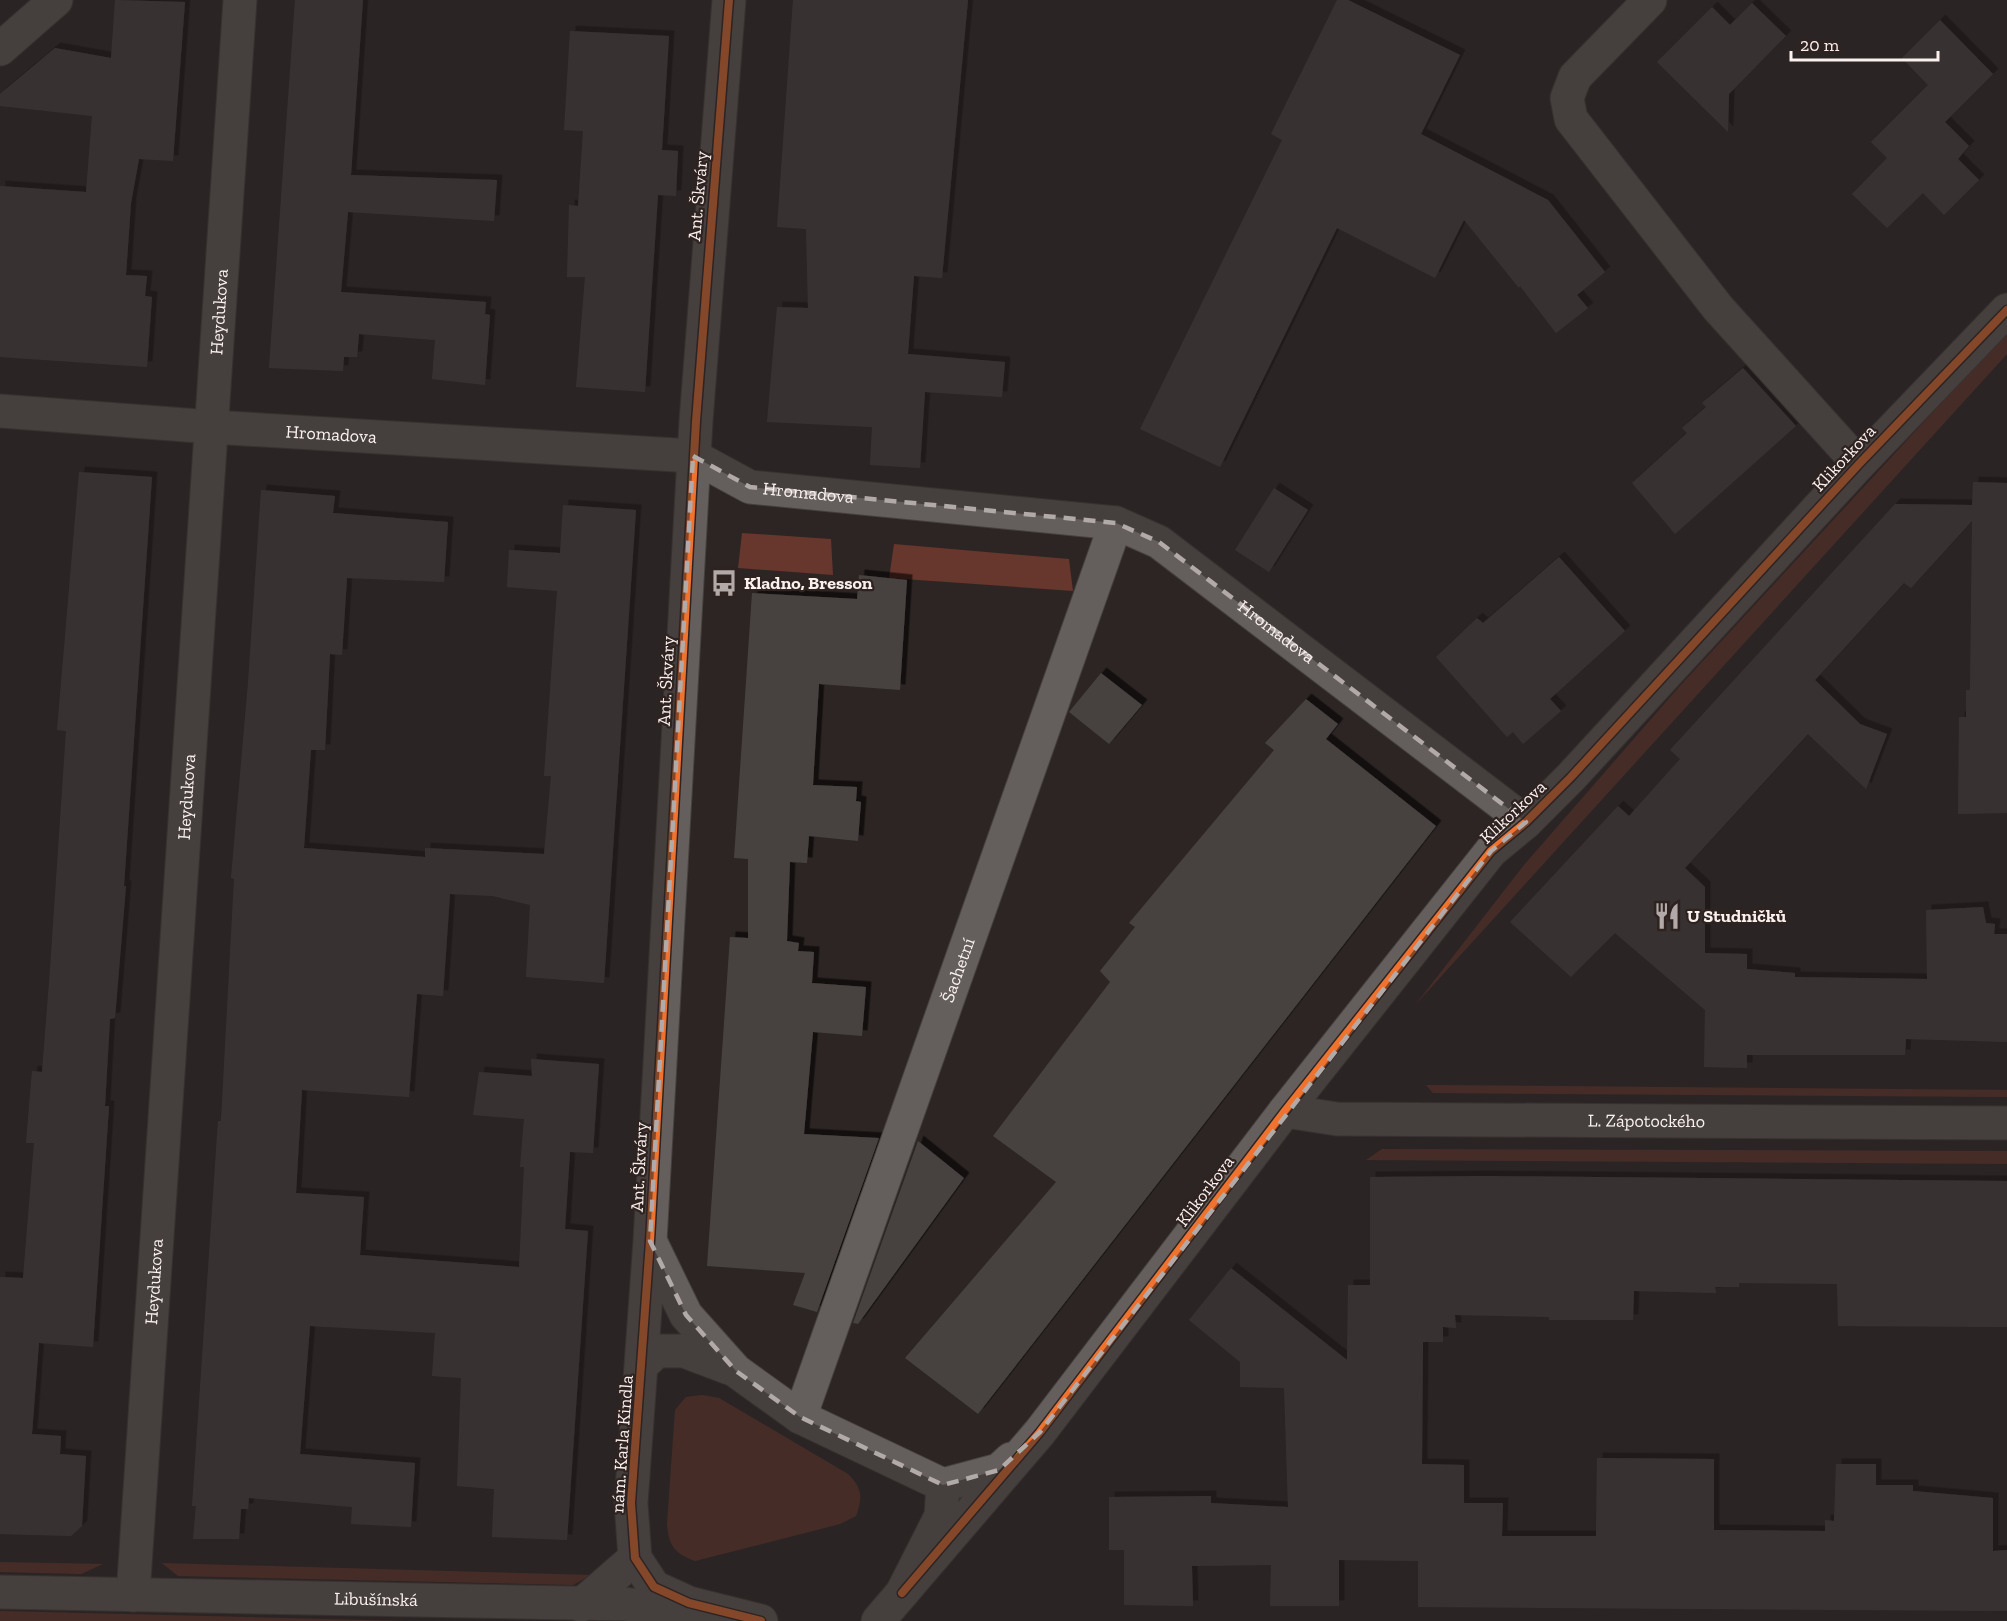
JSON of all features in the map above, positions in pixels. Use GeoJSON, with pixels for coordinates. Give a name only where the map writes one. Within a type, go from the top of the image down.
{"type":"FeatureCollection","features":[{"type":"Feature","properties":{"kind":"street"},"geometry":{"type":"LineString","coordinates":[[0,49],[56,0]]}},
{"type":"Feature","properties":{"kind":"street","name":"Heydukova"},"geometry":{"type":"LineString","coordinates":[[133,1595],[240,0]]}},
{"type":"Feature","properties":{"kind":"street","name":"Ant. Škváry"},"geometry":{"type":"LineString","coordinates":[[642,1365],[693,456],[729,0]]}},
{"type":"Feature","properties":{"kind":"street","name":"Klikorkova"},"geometry":{"type":"LineString","coordinates":[[1650,0],[1575,77],[1567,98],[1571,120],[1718,308],[1859,464]]}},
{"type":"Feature","properties":{"kind":"street","name":"Klikorkova"},"geometry":{"type":"LineString","coordinates":[[1040,1432],[1285,1111],[1491,851],[1526,822],[1579,769],[1859,464],[2007,310]]}},
{"type":"Feature","properties":{"kind":"street","name":"Hromadova"},"geometry":{"type":"LineString","coordinates":[[0,411],[212,427],[693,456],[750,487],[1116,523],[1159,542],[1526,822]]}},
{"type":"Feature","properties":{"kind":"street","name":"Šachetní"},"geometry":{"type":"LineString","coordinates":[[800,1417],[1116,523]]}},
{"type":"Feature","properties":{"kind":"street","name":"L. Zápotockého"},"geometry":{"type":"LineString","coordinates":[[1285,1111],[1336,1119],[2007,1123]]}},
{"type":"Feature","properties":{"kind":"street","name":"nám. Karla Kindla"},"geometry":{"type":"LineString","coordinates":[[650,1241],[686,1315],[736,1371],[800,1417],[943,1485]]}},
{"type":"Feature","properties":{"kind":"street","name":"nám. Karla Kindla"},"geometry":{"type":"LineString","coordinates":[[736,1371],[684,1351],[657,1350],[642,1365],[631,1503],[635,1558],[654,1587],[690,1603],[761,1621]]}},
{"type":"Feature","properties":{"kind":"street"},"geometry":{"type":"LineString","coordinates":[[902,1593],[941,1516],[943,1485],[999,1470],[1040,1432]]}},
{"type":"Feature","properties":{"kind":"street"},"geometry":{"type":"LineString","coordinates":[[878,1621],[1040,1432]]}},
{"type":"Feature","properties":{"kind":"street"},"geometry":{"type":"LineString","coordinates":[[581,1605],[635,1558]]}},
{"type":"Feature","properties":{"kind":"street","name":"Libušínská"},"geometry":{"type":"LineString","coordinates":[[0,1592],[581,1605],[625,1604],[752,1621]]}},
{"type":"Feature","properties":{"kind":"highlighted area"},"geometry":{"type":"Polygon","coordinates":[[[693,456],[750,487],[1116,523],[1159,542],[1526,822],[1491,851],[1040,1432],[999,1470],[943,1485],[800,1417],[736,1371],[686,1315],[650,1241],[693,456]]]}},
{"type":"Feature","properties":{"kind":"shaded area"},"geometry":{"type":"Polygon","coordinates":[[[2007,332],[2007,354],[1416,1004],[1524,865],[1679,687],[2007,332]]]}},
{"type":"Feature","properties":{"kind":"shaded area"},"geometry":{"type":"Polygon","coordinates":[[[742,533],[831,539],[833,575],[738,568],[742,533]]]}},
{"type":"Feature","properties":{"kind":"shaded area"},"geometry":{"type":"Polygon","coordinates":[[[894,544],[1069,559],[1073,591],[889,578],[894,544]]]}},
{"type":"Feature","properties":{"kind":"shaded area"},"geometry":{"type":"Polygon","coordinates":[[[1426,1085],[2007,1090],[2007,1097],[1433,1093],[1426,1085]]]}},
{"type":"Feature","properties":{"kind":"shaded area"},"geometry":{"type":"Polygon","coordinates":[[[1382,1149],[2007,1151],[2007,1164],[1366,1160],[1382,1149]]]}},
{"type":"Feature","properties":{"kind":"shaded area"},"geometry":{"type":"Polygon","coordinates":[[[702,1395],[719,1398],[848,1474],[859,1488],[860,1493],[856,1516],[840,1524],[695,1561],[677,1552],[669,1538],[667,1524],[675,1410],[686,1397],[702,1395]]]}},
{"type":"Feature","properties":{"kind":"shaded area"},"geometry":{"type":"Polygon","coordinates":[[[0,1562],[103,1564],[81,1574],[0,1572],[0,1562]]]}},
{"type":"Feature","properties":{"kind":"shaded area"},"geometry":{"type":"Polygon","coordinates":[[[162,1563],[591,1575],[573,1585],[178,1576],[162,1563]]]}},
{"type":"Feature","properties":{"kind":"shaded area"},"geometry":{"type":"Polygon","coordinates":[[[0,1611],[406,1621],[0,1621],[0,1611]]]}},
{"type":"Feature","properties":{"kind":"building"},"geometry":{"type":"Polygon","coordinates":[[[115,0],[185,2],[173,161],[139,159],[131,203],[126,275],[147,276],[145,296],[152,297],[147,367],[0,357],[0,186],[86,192],[92,116],[0,106],[0,94],[55,48],[111,58],[115,0]]]}},
{"type":"Feature","properties":{"kind":"building"},"geometry":{"type":"Polygon","coordinates":[[[295,0],[363,0],[351,175],[497,180],[494,221],[348,212],[341,292],[486,302],[485,314],[490,315],[485,385],[432,379],[435,340],[359,334],[357,357],[344,357],[343,371],[269,368],[295,0]]]}},
{"type":"Feature","properties":{"kind":"building"},"geometry":{"type":"Polygon","coordinates":[[[793,0],[968,0],[942,278],[914,276],[908,354],[1005,362],[1002,397],[925,392],[920,468],[870,465],[872,427],[767,422],[777,307],[808,308],[806,229],[777,227],[793,0]]]}},
{"type":"Feature","properties":{"kind":"building"},"geometry":{"type":"Polygon","coordinates":[[[1337,0],[1348,0],[1460,55],[1421,134],[1548,200],[1605,272],[1577,295],[1588,308],[1556,333],[1464,220],[1435,278],[1337,228],[1220,467],[1140,429],[1282,140],[1271,134],[1337,0]]]}},
{"type":"Feature","properties":{"kind":"building"},"geometry":{"type":"Polygon","coordinates":[[[1752,3],[1786,36],[1729,94],[1728,132],[1657,62],[1712,7],[1730,25],[1752,3]]]}},
{"type":"Feature","properties":{"kind":"building"},"geometry":{"type":"Polygon","coordinates":[[[1940,20],[1993,74],[1945,122],[1969,146],[1958,159],[1979,180],[1944,215],[1923,193],[1887,228],[1852,194],[1887,158],[1871,142],[1928,85],[1902,58],[1940,20]]]}},
{"type":"Feature","properties":{"kind":"building"},"geometry":{"type":"Polygon","coordinates":[[[570,31],[669,36],[662,150],[678,151],[676,196],[658,195],[645,392],[576,387],[585,277],[567,277],[569,205],[578,206],[583,131],[564,130],[570,31]]]}},
{"type":"Feature","properties":{"kind":"building"},"geometry":{"type":"Polygon","coordinates":[[[1743,368],[1796,426],[1675,534],[1632,483],[1687,433],[1682,428],[1706,407],[1702,403],[1743,368]]]}},
{"type":"Feature","properties":{"kind":"building"},"geometry":{"type":"Polygon","coordinates":[[[79,472],[152,477],[124,886],[126,886],[115,1018],[110,1019],[105,1106],[109,1106],[93,1347],[39,1343],[32,1434],[61,1436],[60,1454],[86,1456],[82,1526],[71,1536],[0,1534],[0,1277],[23,1278],[34,1143],[26,1143],[32,1071],[42,1072],[66,731],[57,730],[79,472]]]}},
{"type":"Feature","properties":{"kind":"building"},"geometry":{"type":"Polygon","coordinates":[[[1973,482],[2007,483],[2007,813],[1958,814],[1959,717],[1966,717],[1966,690],[1970,690],[1972,521],[1911,588],[1904,583],[1815,680],[1860,724],[1887,734],[1866,789],[1808,734],[1685,868],[1705,887],[1705,953],[1747,954],[1747,969],[1795,973],[1795,977],[1927,979],[1926,910],[1983,907],[1986,923],[1995,924],[1994,934],[2007,934],[2007,1042],[1906,1039],[1905,1055],[1747,1055],[1747,1068],[1704,1067],[1705,1010],[1615,933],[1571,977],[1510,922],[1618,806],[1629,816],[1680,759],[1670,750],[1895,504],[1972,505],[1973,482]]]}},
{"type":"Feature","properties":{"kind":"building"},"geometry":{"type":"Polygon","coordinates":[[[1274,488],[1308,510],[1269,572],[1235,550],[1274,488]]]}},
{"type":"Feature","properties":{"kind":"building"},"geometry":{"type":"Polygon","coordinates":[[[261,490],[335,496],[333,513],[448,522],[444,582],[347,578],[342,655],[330,654],[325,750],[311,750],[304,848],[425,857],[425,848],[544,854],[551,776],[544,776],[557,591],[507,587],[509,550],[560,553],[563,505],[636,510],[604,983],[526,977],[530,905],[493,896],[450,894],[443,996],[417,994],[409,1097],[302,1090],[296,1193],[364,1197],[360,1255],[519,1267],[524,1167],[520,1167],[524,1119],[473,1115],[479,1072],[532,1076],[531,1059],[599,1064],[593,1153],[570,1152],[565,1229],[588,1231],[567,1540],[492,1537],[494,1489],[457,1486],[461,1378],[432,1376],[435,1333],[310,1326],[300,1454],[415,1463],[411,1527],[351,1524],[352,1507],[249,1498],[248,1509],[241,1509],[239,1539],[193,1539],[196,1506],[192,1506],[218,1121],[221,1121],[234,879],[231,878],[248,683],[261,490]]]}},
{"type":"Feature","properties":{"kind":"building"},"geometry":{"type":"Polygon","coordinates":[[[1559,557],[1625,631],[1550,699],[1561,711],[1523,744],[1513,732],[1507,737],[1436,657],[1477,618],[1483,623],[1559,557]]]}},
{"type":"Feature","properties":{"kind":"building"},"geometry":{"type":"Polygon","coordinates":[[[859,575],[907,580],[900,690],[819,684],[813,785],[857,787],[856,801],[861,802],[858,841],[809,836],[807,863],[790,862],[787,941],[799,943],[798,951],[814,952],[812,983],[866,987],[862,1036],[813,1032],[804,1134],[879,1138],[817,1312],[793,1305],[805,1273],[707,1266],[730,937],[748,938],[748,859],[734,858],[752,593],[857,599],[859,575]]]}},
{"type":"Feature","properties":{"kind":"building"},"geometry":{"type":"Polygon","coordinates":[[[1101,673],[1142,705],[1109,744],[1069,712],[1101,673]]]}},
{"type":"Feature","properties":{"kind":"building"},"geometry":{"type":"Polygon","coordinates":[[[1306,699],[1338,724],[1326,739],[1436,826],[978,1414],[905,1358],[1056,1182],[993,1136],[1110,982],[1100,971],[1135,927],[1129,923],[1274,750],[1265,743],[1306,699]]]}},
{"type":"Feature","properties":{"kind":"building"},"geometry":{"type":"Polygon","coordinates":[[[918,1141],[964,1178],[858,1324],[853,1323],[918,1141]]]}},
{"type":"Feature","properties":{"kind":"building"},"geometry":{"type":"Polygon","coordinates":[[[1370,1177],[2007,1181],[2007,1327],[1838,1326],[1837,1284],[1739,1283],[1739,1287],[1715,1287],[1716,1293],[1634,1291],[1633,1320],[1549,1320],[1549,1317],[1455,1315],[1456,1328],[1443,1327],[1443,1342],[1423,1342],[1422,1464],[1464,1465],[1464,1503],[1503,1503],[1502,1536],[1596,1536],[1597,1458],[1714,1459],[1714,1530],[1825,1531],[1825,1520],[1834,1521],[1836,1464],[1876,1464],[1876,1485],[1913,1485],[1913,1491],[1993,1498],[1993,1551],[2007,1550],[2007,1611],[1418,1607],[1418,1561],[1339,1560],[1339,1606],[1270,1606],[1271,1565],[1192,1566],[1193,1606],[1124,1605],[1124,1550],[1109,1550],[1109,1497],[1211,1496],[1211,1503],[1288,1507],[1284,1388],[1240,1387],[1240,1362],[1189,1320],[1231,1268],[1347,1360],[1348,1285],[1370,1285],[1370,1177]]]}},
{"type":"Feature","properties":{"kind":"cycle path"},"geometry":{"type":"LineString","coordinates":[[729,0],[696,421],[650,1241],[631,1503],[635,1558],[654,1587],[689,1603],[761,1621]]}},
{"type":"Feature","properties":{"kind":"cycle path"},"geometry":{"type":"LineString","coordinates":[[902,1593],[1040,1432],[1285,1111],[1491,851],[1526,822],[1571,777],[1859,464],[2007,310]]}},
{"type":"Feature","properties":{"kind":"place","name":"Kladno, Bresson"},"geometry":{"type":"Point","coordinates":[724,583]}},
{"type":"Feature","properties":{"kind":"place","name":"U Studničků"},"geometry":{"type":"Point","coordinates":[1667,916]}}]}
